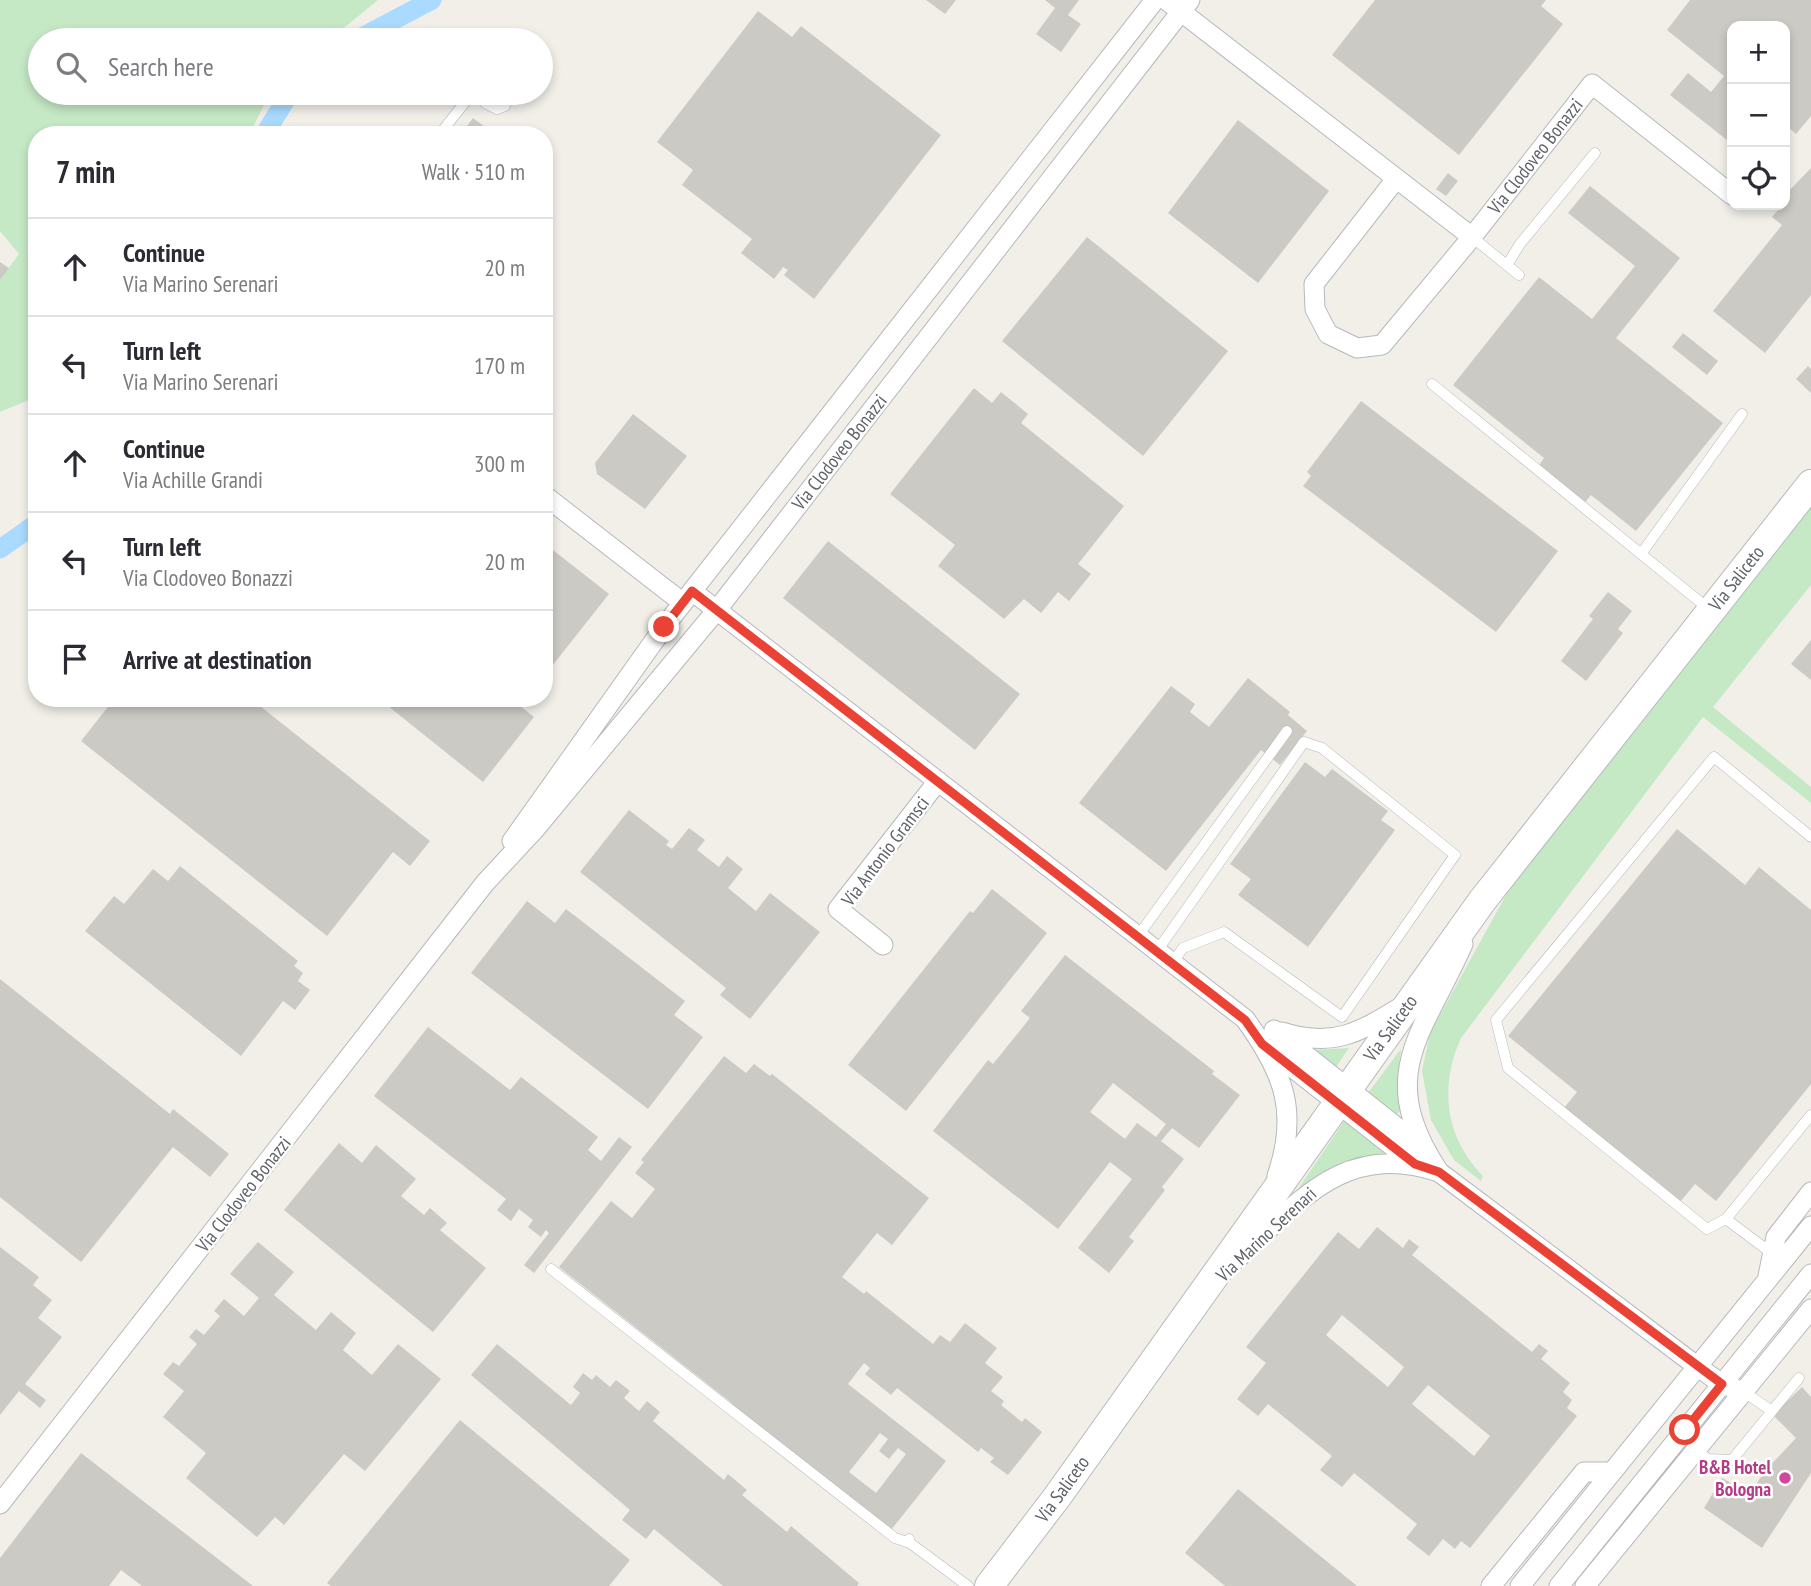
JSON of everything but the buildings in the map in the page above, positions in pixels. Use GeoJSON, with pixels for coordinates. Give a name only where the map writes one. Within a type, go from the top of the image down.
{"type":"FeatureCollection","features":[{"type":"Feature","properties":{"kind":"main road","name":"Via Saliceto"},"geometry":{"type":"LineString","coordinates":[[989,1586],[1057,1497],[1482,901],[1811,484]]}},
{"type":"Feature","properties":{"kind":"street","name":"Via Clodoveo Bonazzi"},"geometry":{"type":"LineString","coordinates":[[485,883],[526,819],[688,597],[1156,0]]}},
{"type":"Feature","properties":{"kind":"street","name":"Via Clodoveo Bonazzi"},"geometry":{"type":"LineString","coordinates":[[0,1504],[485,883],[536,828],[716,611],[1179,4],[1472,237]]}},
{"type":"Feature","properties":{"kind":"street","name":"Via Clodoveo Bonazzi"},"geometry":{"type":"LineString","coordinates":[[1396,178],[1314,284],[1315,309],[1328,334],[1357,348],[1382,345],[1472,237],[1592,84],[1727,191]]}},
{"type":"Feature","properties":{"kind":"street"},"geometry":{"type":"LineString","coordinates":[[553,501],[688,597],[716,611],[1343,1094],[1439,1172],[1698,1367],[1722,1384],[1744,1392]]}},
{"type":"Feature","properties":{"kind":"street","name":"Via Antonio Gramsci"},"geometry":{"type":"LineString","coordinates":[[883,945],[838,909],[938,781]]}},
{"type":"Feature","properties":{"kind":"street"},"geometry":{"type":"LineString","coordinates":[[1419,1156],[1407,1098],[1407,1065],[1417,1037],[1482,901]]}},
{"type":"Feature","properties":{"kind":"street"},"geometry":{"type":"LineString","coordinates":[[1268,1037],[1329,1040],[1357,1034],[1409,1002]]}},
{"type":"Feature","properties":{"kind":"street"},"geometry":{"type":"LineString","coordinates":[[1268,1037],[1289,1120],[1288,1145],[1270,1196]]}},
{"type":"Feature","properties":{"kind":"street","name":"Via Marino Serenari"},"geometry":{"type":"LineString","coordinates":[[1201,1294],[1328,1178],[1350,1169],[1419,1156]]}},
{"type":"Feature","properties":{"kind":"street"},"geometry":{"type":"LineString","coordinates":[[1778,1258],[1776,1237],[1811,1192]]}},
{"type":"Feature","properties":{"kind":"street"},"geometry":{"type":"LineString","coordinates":[[1520,1586],[1768,1280],[1778,1258],[1811,1226]]}},
{"type":"Feature","properties":{"kind":"street"},"geometry":{"type":"LineString","coordinates":[[1559,1586],[1811,1274]]}},
{"type":"Feature","properties":{"kind":"street"},"geometry":{"type":"LineString","coordinates":[[1585,1586],[1811,1309]]}},
{"type":"Feature","properties":{"kind":"street"},"geometry":{"type":"LineString","coordinates":[[1491,1586],[1584,1472],[1612,1472]]}},
{"type":"Feature","properties":{"kind":"street"},"geometry":{"type":"LineString","coordinates":[[1642,1483],[1658,1496]]}},
{"type":"Feature","properties":{"kind":"street"},"geometry":{"type":"LineString","coordinates":[[1519,1551],[1536,1566]]}},
{"type":"Feature","properties":{"kind":"lane"},"geometry":{"type":"LineString","coordinates":[[446,126],[463,105]]}},
{"type":"Feature","properties":{"kind":"lane"},"geometry":{"type":"LineString","coordinates":[[1507,265],[1520,244],[1595,153]]}},
{"type":"Feature","properties":{"kind":"lane"},"geometry":{"type":"LineString","coordinates":[[1472,237],[1519,275]]}},
{"type":"Feature","properties":{"kind":"lane"},"geometry":{"type":"LineString","coordinates":[[1432,384],[1711,610]]}},
{"type":"Feature","properties":{"kind":"lane"},"geometry":{"type":"LineString","coordinates":[[1641,554],[1742,414]]}},
{"type":"Feature","properties":{"kind":"lane"},"geometry":{"type":"LineString","coordinates":[[1138,936],[1287,731]]}},
{"type":"Feature","properties":{"kind":"lane"},"geometry":{"type":"LineString","coordinates":[[1157,951],[1304,742],[1322,748],[1455,855],[1342,1017],[1224,932],[1183,948],[1172,963]]}},
{"type":"Feature","properties":{"kind":"lane"},"geometry":{"type":"LineString","coordinates":[[1811,837],[1714,757],[1496,1020],[1508,1068],[1707,1229],[1726,1219],[1811,1115]]}},
{"type":"Feature","properties":{"kind":"lane"},"geometry":{"type":"LineString","coordinates":[[1726,1219],[1778,1258]]}},
{"type":"Feature","properties":{"kind":"lane"},"geometry":{"type":"LineString","coordinates":[[551,1269],[895,1538],[909,1539],[968,1586]]}},
{"type":"Feature","properties":{"kind":"lane"},"geometry":{"type":"LineString","coordinates":[[1696,1450],[1708,1459],[1732,1460],[1799,1378]]}},
{"type":"Feature","properties":{"kind":"lane"},"geometry":{"type":"LineString","coordinates":[[1744,1392],[1772,1411]]}},
{"type":"Feature","properties":{"kind":"green space"},"geometry":{"type":"Polygon","coordinates":[[[0,0],[378,0],[344,28],[28,28],[28,105],[264,105],[254,126],[28,126],[28,400],[0,412],[0,280],[19,254],[0,231],[0,0]]]}},
{"type":"Feature","properties":{"kind":"green space"},"geometry":{"type":"Polygon","coordinates":[[[1811,502],[1811,585],[1713,707],[1811,787],[1811,803],[1703,717],[1461,1038],[1450,1075],[1450,1111],[1460,1145],[1483,1176],[1481,1181],[1454,1160],[1431,1120],[1422,1071],[1430,1033],[1511,886],[1811,502]]]}},
{"type":"Feature","properties":{"kind":"green space"},"geometry":{"type":"Polygon","coordinates":[[[1349,1048],[1336,1067],[1313,1050],[1349,1048]]]}},
{"type":"Feature","properties":{"kind":"green space"},"geometry":{"type":"Polygon","coordinates":[[[1401,1049],[1399,1066],[1403,1110],[1395,1115],[1368,1093],[1401,1049]]]}},
{"type":"Feature","properties":{"kind":"green space"},"geometry":{"type":"Polygon","coordinates":[[[1345,1120],[1392,1156],[1340,1164],[1296,1192],[1345,1120]]]}},
{"type":"Feature","properties":{"kind":"waterway"},"geometry":{"type":"LineString","coordinates":[[379,28],[432,0]]}},
{"type":"Feature","properties":{"kind":"waterway"},"geometry":{"type":"LineString","coordinates":[[270,126],[283,105]]}},
{"type":"Feature","properties":{"kind":"waterway"},"geometry":{"type":"LineString","coordinates":[[0,549],[28,529]]}},
{"type":"Feature","properties":{"kind":"place","name":"B&B Hotel Bologna"},"geometry":{"type":"Point","coordinates":[1785,1478]}},
{"type":"Feature","properties":{"kind":"route"},"geometry":{"type":"LineString","coordinates":[[664,627],[692,591],[1245,1020],[1262,1044],[1415,1164],[1439,1172],[1722,1384],[1685,1430]]}}]}
